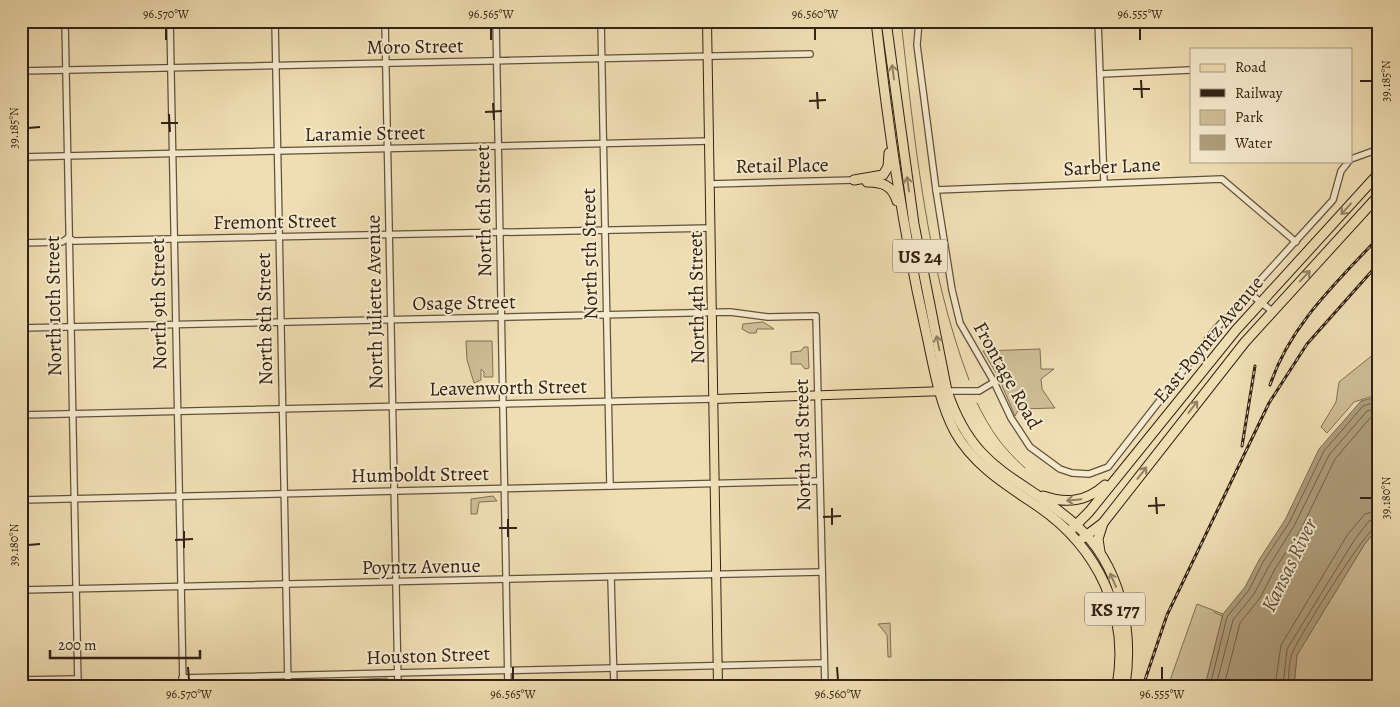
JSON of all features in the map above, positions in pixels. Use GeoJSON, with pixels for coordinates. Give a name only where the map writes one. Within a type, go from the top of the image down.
{"type":"FeatureCollection","features":[{"type":"Feature","properties":{"kind":"highway","name":"US 24"},"geometry":{"type":"LineString","coordinates":[[876,21],[904,224],[944,391],[956,433],[970,453],[1000,480],[1055,519],[1073,528],[1082,539]]}},
{"type":"Feature","properties":{"kind":"highway","name":"US 24"},"geometry":{"type":"LineString","coordinates":[[886,21],[914,224],[944,391],[961,426],[971,442],[988,461],[1028,490],[1052,499],[1075,500],[1098,491],[1115,478]]}},
{"type":"Feature","properties":{"kind":"highway"},"geometry":{"type":"LineString","coordinates":[[854,180],[878,177],[883,175],[888,167],[890,160],[885,95]]}},
{"type":"Feature","properties":{"kind":"highway","name":"East Poyntz Avenue"},"geometry":{"type":"LineString","coordinates":[[1073,528],[1261,302],[1379,173]]}},
{"type":"Feature","properties":{"kind":"highway"},"geometry":{"type":"LineString","coordinates":[[854,180],[883,183],[891,188],[904,224]]}},
{"type":"Feature","properties":{"kind":"highway","name":"East Poyntz Avenue"},"geometry":{"type":"LineString","coordinates":[[1082,539],[1103,523],[1223,369],[1272,311],[1379,196]]}},
{"type":"Feature","properties":{"kind":"highway"},"geometry":{"type":"LineString","coordinates":[[1028,490],[1073,528]]}},
{"type":"Feature","properties":{"kind":"highway"},"geometry":{"type":"LineString","coordinates":[[1101,556],[1098,539],[1103,523]]}},
{"type":"Feature","properties":{"kind":"highway","name":"KS 177"},"geometry":{"type":"LineString","coordinates":[[1082,539],[1101,556],[1117,587],[1126,624],[1128,656],[1125,686]]}},
{"type":"Feature","properties":{"kind":"highway","name":"KS 177"},"geometry":{"type":"LineString","coordinates":[[1082,539],[1102,575],[1114,608],[1120,654],[1117,686]]}},
{"type":"Feature","properties":{"kind":"main road","name":"North 4th Street"},"geometry":{"type":"LineString","coordinates":[[707,21],[718,686]]}},
{"type":"Feature","properties":{"kind":"main road","name":"Leavenworth Street"},"geometry":{"type":"LineString","coordinates":[[714,399],[944,391]]}},
{"type":"Feature","properties":{"kind":"street","name":"North 10th Street"},"geometry":{"type":"LineString","coordinates":[[65,21],[71,414],[78,683]]}},
{"type":"Feature","properties":{"kind":"street","name":"North 9th Street"},"geometry":{"type":"LineString","coordinates":[[170,21],[176,411],[183,686]]}},
{"type":"Feature","properties":{"kind":"street","name":"North 8th Street"},"geometry":{"type":"LineString","coordinates":[[275,21],[288,686]]}},
{"type":"Feature","properties":{"kind":"street","name":"North Juliette Avenue"},"geometry":{"type":"LineString","coordinates":[[385,21],[398,686]]}},
{"type":"Feature","properties":{"kind":"street","name":"North 6th Street"},"geometry":{"type":"LineString","coordinates":[[496,21],[508,686]]}},
{"type":"Feature","properties":{"kind":"street","name":"North 5th Street"},"geometry":{"type":"LineString","coordinates":[[601,21],[610,486]]}},
{"type":"Feature","properties":{"kind":"street","name":"Frontage Road"},"geometry":{"type":"LineString","coordinates":[[919,21],[917,45],[936,190],[952,290],[960,323],[994,382],[1021,435],[1038,454],[1060,469],[1072,473],[1099,472],[1108,467],[1214,331],[1334,200],[1341,170],[1348,162]]}},
{"type":"Feature","properties":{"kind":"street"},"geometry":{"type":"LineString","coordinates":[[1098,21],[1104,183]]}},
{"type":"Feature","properties":{"kind":"street","name":"Moro Street"},"geometry":{"type":"LineString","coordinates":[[21,71],[810,54]]}},
{"type":"Feature","properties":{"kind":"street"},"geometry":{"type":"LineString","coordinates":[[1100,74],[1190,70]]}},
{"type":"Feature","properties":{"kind":"street","name":"Laramie Street"},"geometry":{"type":"LineString","coordinates":[[21,157],[710,141]]}},
{"type":"Feature","properties":{"kind":"street","name":"Frontage Road"},"geometry":{"type":"LineString","coordinates":[[1352,159],[1379,149]]}},
{"type":"Feature","properties":{"kind":"street","name":"Sarber Lane"},"geometry":{"type":"LineString","coordinates":[[936,190],[1222,179],[1296,242]]}},
{"type":"Feature","properties":{"kind":"street","name":"Retail Place"},"geometry":{"type":"LineString","coordinates":[[710,184],[854,180]]}},
{"type":"Feature","properties":{"kind":"street","name":"Fremont Street"},"geometry":{"type":"LineString","coordinates":[[21,243],[62,242],[68,238],[74,241],[174,240],[711,228]]}},
{"type":"Feature","properties":{"kind":"street"},"geometry":{"type":"LineString","coordinates":[[1249,293],[1272,311]]}},
{"type":"Feature","properties":{"kind":"street","name":"Osage Street"},"geometry":{"type":"LineString","coordinates":[[21,328],[736,312],[768,317],[816,316]]}},
{"type":"Feature","properties":{"kind":"street","name":"North 3rd Street"},"geometry":{"type":"LineString","coordinates":[[816,316],[825,686]]}},
{"type":"Feature","properties":{"kind":"street","name":"Leavenworth Street"},"geometry":{"type":"LineString","coordinates":[[944,391],[979,391],[994,382]]}},
{"type":"Feature","properties":{"kind":"street","name":"Leavenworth Street"},"geometry":{"type":"LineString","coordinates":[[21,415],[714,399]]}},
{"type":"Feature","properties":{"kind":"street","name":"Humboldt Street"},"geometry":{"type":"LineString","coordinates":[[21,500],[819,481]]}},
{"type":"Feature","properties":{"kind":"street","name":"Poyntz Avenue"},"geometry":{"type":"LineString","coordinates":[[21,590],[821,572]]}},
{"type":"Feature","properties":{"kind":"street"},"geometry":{"type":"LineString","coordinates":[[612,577],[614,686]]}},
{"type":"Feature","properties":{"kind":"street","name":"Houston Street"},"geometry":{"type":"LineString","coordinates":[[182,678],[824,663]]}},
{"type":"Feature","properties":{"kind":"street"},"geometry":{"type":"LineString","coordinates":[[21,680],[78,683]]}},
{"type":"Feature","properties":{"kind":"green space"},"geometry":{"type":"Polygon","coordinates":[[[763,322],[774,329],[757,329],[756,333],[749,333],[742,329],[743,324],[763,322]]]}},
{"type":"Feature","properties":{"kind":"green space"},"geometry":{"type":"Polygon","coordinates":[[[466,341],[492,341],[493,377],[484,377],[484,372],[481,369],[481,380],[474,383],[467,360],[466,341]]]}},
{"type":"Feature","properties":{"kind":"green space"},"geometry":{"type":"Polygon","coordinates":[[[804,347],[808,347],[809,368],[805,369],[801,364],[791,364],[791,352],[801,351],[804,347]]]}},
{"type":"Feature","properties":{"kind":"green space"},"geometry":{"type":"Polygon","coordinates":[[[1040,349],[1041,369],[1054,369],[1041,379],[1042,389],[1055,408],[1019,409],[1015,416],[998,376],[983,351],[1040,349]]]}},
{"type":"Feature","properties":{"kind":"green space"},"geometry":{"type":"Polygon","coordinates":[[[1379,350],[1379,394],[1354,402],[1327,433],[1321,427],[1336,402],[1339,382],[1379,350]]]}},
{"type":"Feature","properties":{"kind":"green space"},"geometry":{"type":"Polygon","coordinates":[[[493,496],[497,501],[479,502],[477,514],[471,514],[471,499],[493,496]]]}},
{"type":"Feature","properties":{"kind":"green space"},"geometry":{"type":"Polygon","coordinates":[[[1379,526],[1379,686],[1294,686],[1297,655],[1364,545],[1379,526]]]}},
{"type":"Feature","properties":{"kind":"green space"},"geometry":{"type":"Polygon","coordinates":[[[1197,604],[1223,614],[1205,686],[1168,686],[1197,604]]]}},
{"type":"Feature","properties":{"kind":"green space"},"geometry":{"type":"Polygon","coordinates":[[[890,623],[891,657],[888,657],[887,635],[878,624],[890,623]]]}},
{"type":"Feature","properties":{"kind":"green space"},"geometry":{"type":"Polygon","coordinates":[[[387,678],[388,686],[349,686],[349,680],[387,678]]]}},
{"type":"Feature","properties":{"kind":"water","name":"Kansas River"},"geometry":{"type":"Polygon","coordinates":[[[1379,396],[1379,526],[1364,545],[1297,655],[1294,686],[1205,686],[1223,614],[1245,587],[1259,560],[1285,520],[1319,449],[1361,401],[1379,396]]]}},
{"type":"Feature","properties":{"kind":"waterway"},"geometry":{"type":"LineString","coordinates":[[901,21],[917,158],[932,248],[954,337],[969,380]]}},
{"type":"Feature","properties":{"kind":"waterway"},"geometry":{"type":"LineString","coordinates":[[977,403],[998,438],[1025,468]]}},
{"type":"Feature","properties":{"kind":"waterway"},"geometry":{"type":"LineString","coordinates":[[1214,612],[1222,616]]}},
{"type":"Feature","properties":{"kind":"railway"},"geometry":{"type":"LineString","coordinates":[[1270,385],[1279,363],[1302,324],[1331,288],[1379,237]]}},
{"type":"Feature","properties":{"kind":"railway"},"geometry":{"type":"LineString","coordinates":[[1143,686],[1167,615],[1269,403],[1307,344],[1379,263]]}},
{"type":"Feature","properties":{"kind":"railway"},"geometry":{"type":"LineString","coordinates":[[1242,446],[1255,366]]}}]}
